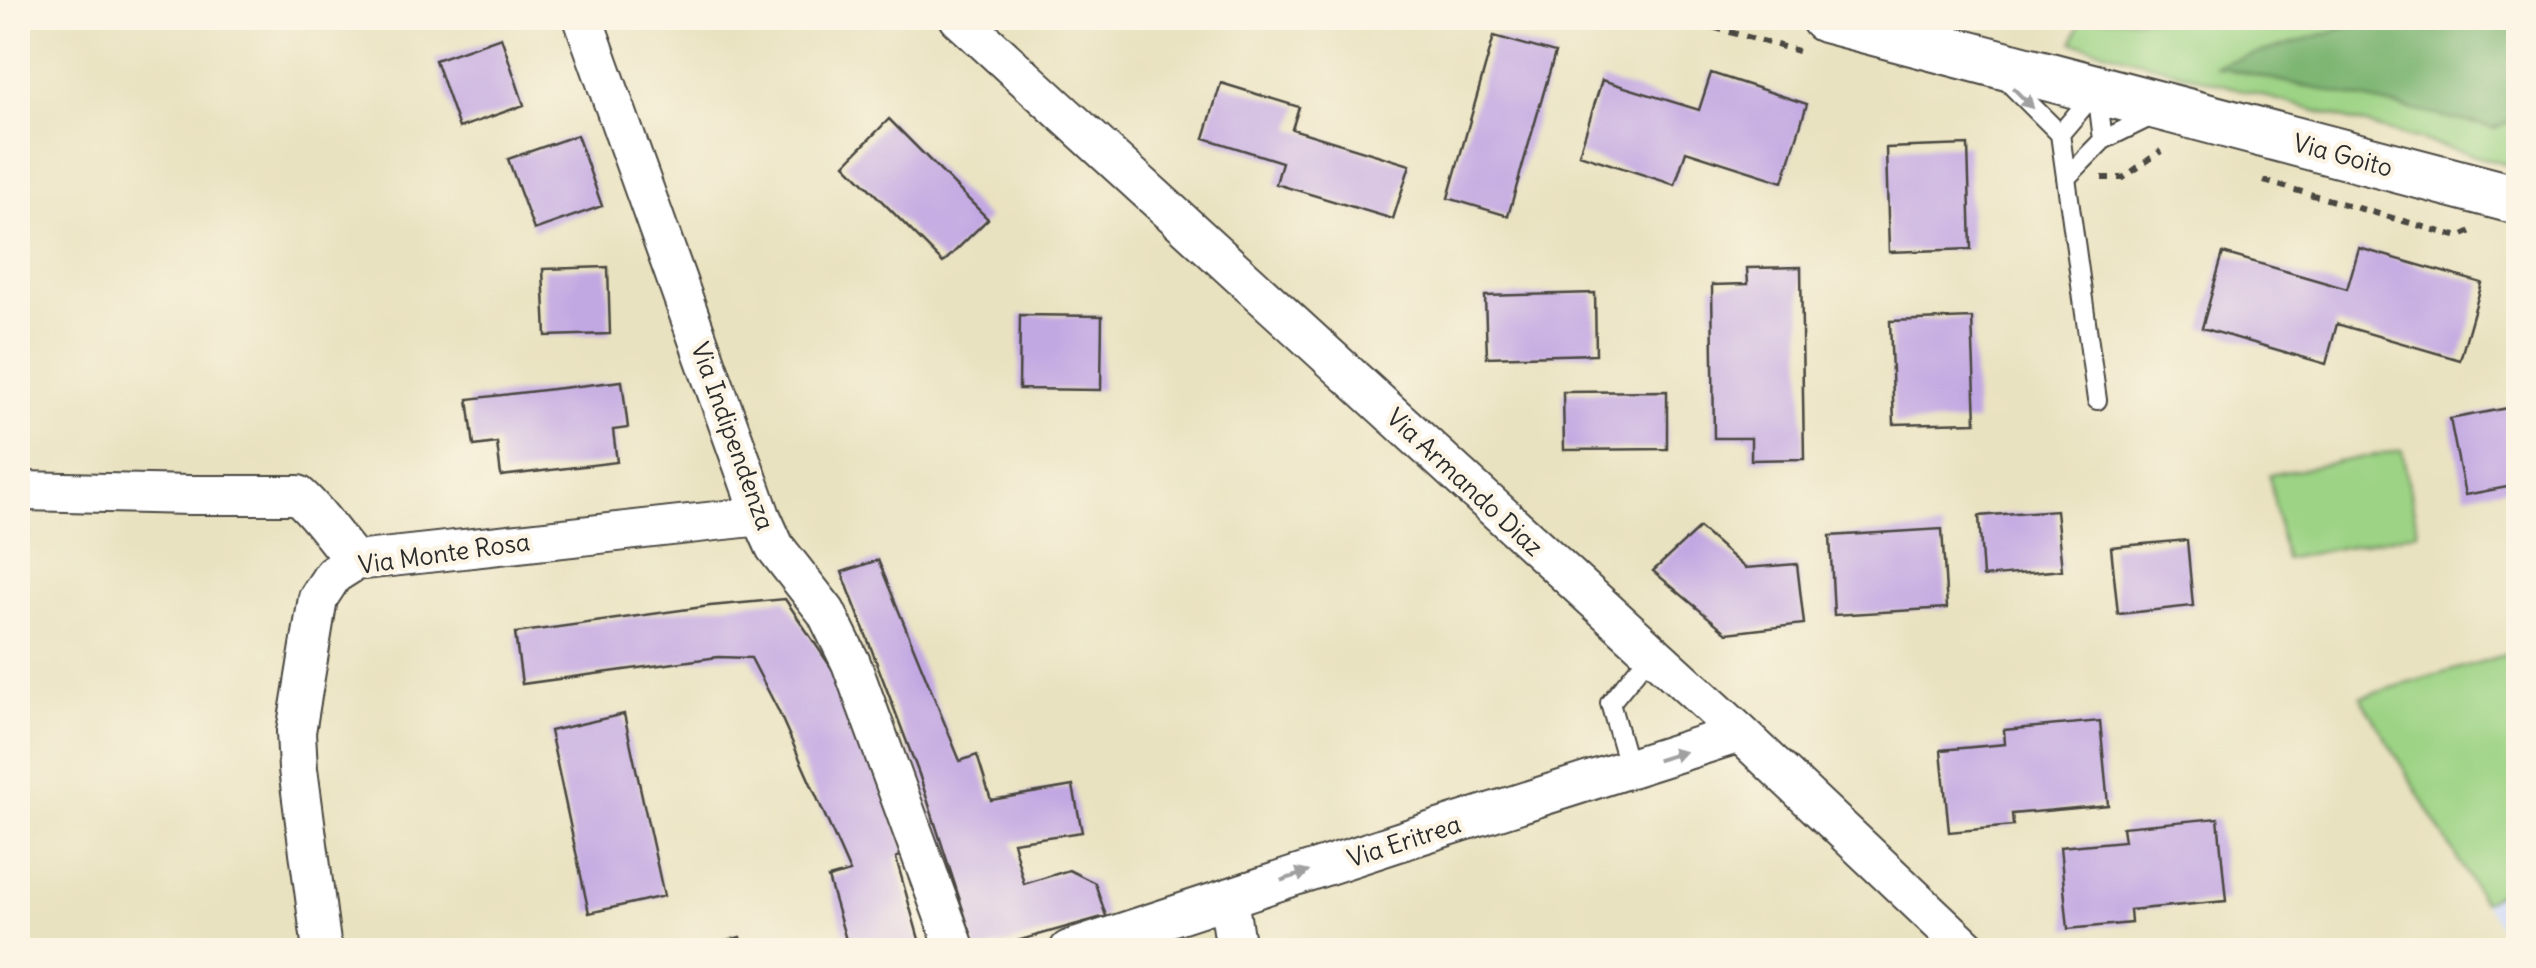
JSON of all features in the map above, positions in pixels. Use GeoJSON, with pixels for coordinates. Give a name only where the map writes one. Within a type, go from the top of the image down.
{"type":"FeatureCollection","features":[{"type":"Feature","properties":{"kind":"street","name":"Via Indipendenza"},"geometry":{"type":"LineString","coordinates":[[584,18],[760,516],[776,547],[826,612],[851,662],[956,950]]}},
{"type":"Feature","properties":{"kind":"street","name":"Via Armando Diaz"},"geometry":{"type":"LineString","coordinates":[[959,18],[1740,733],[1969,950]]}},
{"type":"Feature","properties":{"kind":"street","name":"Via Goito"},"geometry":{"type":"LineString","coordinates":[[1824,18],[2518,200]]}},
{"type":"Feature","properties":{"kind":"street"},"geometry":{"type":"LineString","coordinates":[[23,490],[298,494],[355,560]]}},
{"type":"Feature","properties":{"kind":"street","name":"Via Monte Rosa"},"geometry":{"type":"LineString","coordinates":[[322,950],[296,732],[318,598],[332,575],[355,560],[760,516]]}},
{"type":"Feature","properties":{"kind":"street","name":"Via Eritrea"},"geometry":{"type":"LineString","coordinates":[[1069,950],[1740,733]]}},
{"type":"Feature","properties":{"kind":"street"},"geometry":{"type":"LineString","coordinates":[[1228,898],[1236,950]]}},
{"type":"Feature","properties":{"kind":"lane","name":"Via Goito"},"geometry":{"type":"LineString","coordinates":[[1986,61],[2060,134]]}},
{"type":"Feature","properties":{"kind":"lane"},"geometry":{"type":"LineString","coordinates":[[2097,90],[2060,134],[2097,400]]}},
{"type":"Feature","properties":{"kind":"lane"},"geometry":{"type":"LineString","coordinates":[[2097,90],[2104,140]]}},
{"type":"Feature","properties":{"kind":"lane"},"geometry":{"type":"LineString","coordinates":[[2066,178],[2104,140],[2167,109]]}},
{"type":"Feature","properties":{"kind":"lane"},"geometry":{"type":"LineString","coordinates":[[1629,769],[1610,704],[1651,653]]}},
{"type":"Feature","properties":{"kind":"shaded area"},"geometry":{"type":"Polygon","coordinates":[[[2518,881],[2518,950],[2514,950],[2483,902],[2518,881]]]}},
{"type":"Feature","properties":{"kind":"green space"},"geometry":{"type":"Polygon","coordinates":[[[2082,18],[2518,18],[2518,168],[2073,42],[2082,18]]]}},
{"type":"Feature","properties":{"kind":"green space"},"geometry":{"type":"Polygon","coordinates":[[[2378,18],[2518,18],[2518,118],[2494,128],[2214,66],[2378,18]]]}},
{"type":"Feature","properties":{"kind":"green space"},"geometry":{"type":"Polygon","coordinates":[[[2402,450],[2418,532],[2285,559],[2269,475],[2402,450]]]}},
{"type":"Feature","properties":{"kind":"green space"},"geometry":{"type":"Polygon","coordinates":[[[2518,651],[2518,881],[2483,902],[2361,697],[2518,651]]]}},
{"type":"Feature","properties":{"kind":"building"},"geometry":{"type":"Polygon","coordinates":[[[1494,36],[1555,53],[1508,216],[1448,198],[1494,36]]]}},
{"type":"Feature","properties":{"kind":"building"},"geometry":{"type":"Polygon","coordinates":[[[501,37],[524,105],[459,128],[435,60],[501,37]]]}},
{"type":"Feature","properties":{"kind":"building"},"geometry":{"type":"Polygon","coordinates":[[[1711,73],[1807,104],[1783,182],[1686,151],[1675,185],[1579,154],[1602,80],[1699,110],[1711,73]]]}},
{"type":"Feature","properties":{"kind":"building"},"geometry":{"type":"Polygon","coordinates":[[[1221,83],[1299,107],[1292,129],[1410,165],[1393,219],[1276,184],[1282,162],[1204,138],[1221,83]]]}},
{"type":"Feature","properties":{"kind":"building"},"geometry":{"type":"Polygon","coordinates":[[[889,119],[988,219],[943,263],[845,164],[889,119]]]}},
{"type":"Feature","properties":{"kind":"building"},"geometry":{"type":"Polygon","coordinates":[[[577,135],[602,206],[534,230],[508,159],[577,135]]]}},
{"type":"Feature","properties":{"kind":"building"},"geometry":{"type":"Polygon","coordinates":[[[1968,145],[1971,249],[1889,252],[1886,148],[1968,145]]]}},
{"type":"Feature","properties":{"kind":"building"},"geometry":{"type":"Polygon","coordinates":[[[2359,248],[2482,283],[2460,360],[2337,324],[2326,364],[2202,328],[2223,253],[2347,289],[2359,248]]]}},
{"type":"Feature","properties":{"kind":"building"},"geometry":{"type":"Polygon","coordinates":[[[608,267],[610,334],[546,336],[543,269],[608,267]]]}},
{"type":"Feature","properties":{"kind":"building"},"geometry":{"type":"Polygon","coordinates":[[[1801,267],[1804,459],[1751,460],[1751,438],[1714,438],[1712,285],[1748,284],[1747,268],[1801,267]]]}},
{"type":"Feature","properties":{"kind":"building"},"geometry":{"type":"Polygon","coordinates":[[[1595,293],[1596,354],[1487,357],[1485,296],[1595,293]]]}},
{"type":"Feature","properties":{"kind":"building"},"geometry":{"type":"Polygon","coordinates":[[[1020,315],[1102,316],[1101,390],[1019,389],[1020,315]]]}},
{"type":"Feature","properties":{"kind":"building"},"geometry":{"type":"Polygon","coordinates":[[[1972,318],[1976,422],[1894,424],[1890,321],[1972,318]]]}},
{"type":"Feature","properties":{"kind":"building"},"geometry":{"type":"Polygon","coordinates":[[[622,381],[628,428],[613,430],[617,462],[501,476],[497,443],[474,446],[468,399],[622,381]]]}},
{"type":"Feature","properties":{"kind":"building"},"geometry":{"type":"Polygon","coordinates":[[[1667,391],[1667,449],[1564,450],[1563,392],[1667,391]]]}},
{"type":"Feature","properties":{"kind":"building"},"geometry":{"type":"Polygon","coordinates":[[[2518,406],[2518,485],[2465,495],[2450,419],[2518,406]]]}},
{"type":"Feature","properties":{"kind":"building"},"geometry":{"type":"Polygon","coordinates":[[[2056,510],[2062,570],[1983,577],[1979,516],[2056,510]]]}},
{"type":"Feature","properties":{"kind":"building"},"geometry":{"type":"Polygon","coordinates":[[[1699,528],[1745,568],[1797,564],[1804,624],[1727,633],[1653,571],[1699,528]]]}},
{"type":"Feature","properties":{"kind":"building"},"geometry":{"type":"Polygon","coordinates":[[[1942,529],[1947,608],[1834,615],[1830,536],[1942,529]]]}},
{"type":"Feature","properties":{"kind":"building"},"geometry":{"type":"Polygon","coordinates":[[[2187,540],[2193,606],[2118,614],[2111,547],[2187,540]]]}},
{"type":"Feature","properties":{"kind":"building"},"geometry":{"type":"Polygon","coordinates":[[[878,560],[960,761],[977,755],[991,800],[1073,786],[1082,832],[1013,842],[1024,884],[1069,870],[1095,883],[1106,916],[976,950],[919,774],[842,572],[878,560]]]}},
{"type":"Feature","properties":{"kind":"building"},"geometry":{"type":"Polygon","coordinates":[[[785,599],[841,682],[908,852],[896,858],[922,950],[849,950],[828,878],[850,872],[751,658],[718,657],[522,684],[515,633],[785,599]]]}},
{"type":"Feature","properties":{"kind":"building"},"geometry":{"type":"Polygon","coordinates":[[[624,714],[664,896],[589,913],[550,731],[624,714]]]}},
{"type":"Feature","properties":{"kind":"building"},"geometry":{"type":"Polygon","coordinates":[[[2100,721],[2108,805],[2012,814],[2013,826],[1949,832],[1941,750],[2005,744],[2004,730],[2100,721]]]}},
{"type":"Feature","properties":{"kind":"building"},"geometry":{"type":"Polygon","coordinates":[[[2218,818],[2226,901],[2130,910],[2131,923],[2068,929],[2060,847],[2124,841],[2122,827],[2218,818]]]}},
{"type":"Feature","properties":{"kind":"building"},"geometry":{"type":"Polygon","coordinates":[[[740,937],[743,950],[692,950],[692,949],[740,937]]]}}]}
